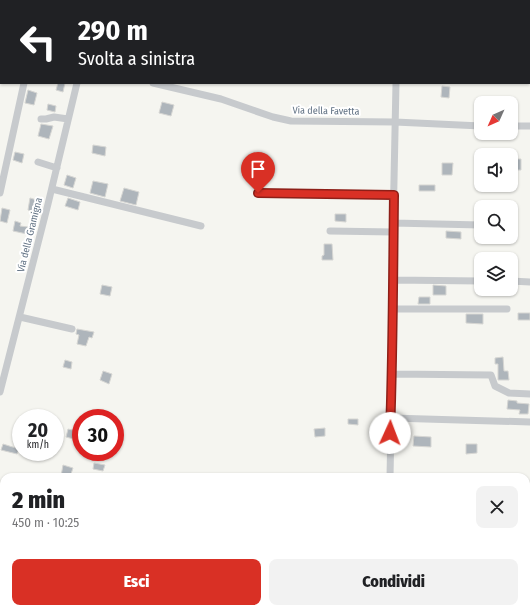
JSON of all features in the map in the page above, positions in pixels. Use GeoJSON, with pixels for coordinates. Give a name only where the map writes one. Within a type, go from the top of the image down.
{"type":"FeatureCollection","features":[{"type":"Feature","properties":{"kind":"street"},"geometry":{"type":"LineString","coordinates":[[0,193],[24,84]]}},
{"type":"Feature","properties":{"kind":"street","name":"Via della Gramigna"},"geometry":{"type":"LineString","coordinates":[[0,392],[52,189],[77,84]]}},
{"type":"Feature","properties":{"kind":"street","name":"Via della Favetta"},"geometry":{"type":"LineString","coordinates":[[156,84],[226,100],[270,116],[288,120],[395,122],[474,126]]}},
{"type":"Feature","properties":{"kind":"street"},"geometry":{"type":"LineString","coordinates":[[390,473],[396,84]]}},
{"type":"Feature","properties":{"kind":"street"},"geometry":{"type":"LineString","coordinates":[[41,119],[68,119]]}},
{"type":"Feature","properties":{"kind":"street"},"geometry":{"type":"LineString","coordinates":[[518,126],[530,126]]}},
{"type":"Feature","properties":{"kind":"street"},"geometry":{"type":"LineString","coordinates":[[38,162],[57,168]]}},
{"type":"Feature","properties":{"kind":"street"},"geometry":{"type":"LineString","coordinates":[[52,189],[201,226]]}},
{"type":"Feature","properties":{"kind":"street"},"geometry":{"type":"LineString","coordinates":[[258,193],[394,195]]}},
{"type":"Feature","properties":{"kind":"street"},"geometry":{"type":"LineString","coordinates":[[394,223],[474,224]]}},
{"type":"Feature","properties":{"kind":"street"},"geometry":{"type":"LineString","coordinates":[[330,231],[393,232]]}},
{"type":"Feature","properties":{"kind":"street"},"geometry":{"type":"LineString","coordinates":[[392,280],[474,281]]}},
{"type":"Feature","properties":{"kind":"street"},"geometry":{"type":"LineString","coordinates":[[518,281],[530,282]]}},
{"type":"Feature","properties":{"kind":"street"},"geometry":{"type":"LineString","coordinates":[[392,309],[507,308]]}},
{"type":"Feature","properties":{"kind":"street"},"geometry":{"type":"LineString","coordinates":[[20,317],[72,329]]}},
{"type":"Feature","properties":{"kind":"street"},"geometry":{"type":"LineString","coordinates":[[392,374],[491,375],[495,386],[509,393],[530,394]]}},
{"type":"Feature","properties":{"kind":"street"},"geometry":{"type":"LineString","coordinates":[[391,418],[530,422]]}},
{"type":"Feature","properties":{"kind":"building"},"geometry":{"type":"Polygon","coordinates":[[[58,84],[65,84],[63,92],[56,90],[58,84]]]}},
{"type":"Feature","properties":{"kind":"building"},"geometry":{"type":"Polygon","coordinates":[[[442,86],[450,87],[449,98],[441,97],[442,86]]]}},
{"type":"Feature","properties":{"kind":"building"},"geometry":{"type":"Polygon","coordinates":[[[28,90],[37,93],[34,105],[25,103],[28,90]]]}},
{"type":"Feature","properties":{"kind":"building"},"geometry":{"type":"Polygon","coordinates":[[[162,102],[174,105],[171,116],[159,113],[162,102]]]}},
{"type":"Feature","properties":{"kind":"building"},"geometry":{"type":"Polygon","coordinates":[[[48,104],[56,106],[55,112],[47,110],[48,104]]]}},
{"type":"Feature","properties":{"kind":"building"},"geometry":{"type":"Polygon","coordinates":[[[41,124],[53,126],[49,139],[38,136],[41,124]]]}},
{"type":"Feature","properties":{"kind":"building"},"geometry":{"type":"Polygon","coordinates":[[[93,145],[106,147],[105,156],[92,153],[93,145]]]}},
{"type":"Feature","properties":{"kind":"building"},"geometry":{"type":"Polygon","coordinates":[[[15,152],[24,154],[22,163],[13,160],[15,152]]]}},
{"type":"Feature","properties":{"kind":"building"},"geometry":{"type":"Polygon","coordinates":[[[518,159],[521,159],[521,170],[518,170],[518,159]]]}},
{"type":"Feature","properties":{"kind":"building"},"geometry":{"type":"Polygon","coordinates":[[[442,163],[453,163],[452,175],[442,175],[442,163]]]}},
{"type":"Feature","properties":{"kind":"building"},"geometry":{"type":"Polygon","coordinates":[[[67,175],[76,178],[73,188],[64,185],[67,175]]]}},
{"type":"Feature","properties":{"kind":"building"},"geometry":{"type":"Polygon","coordinates":[[[93,181],[108,184],[105,197],[90,193],[93,181]]]}},
{"type":"Feature","properties":{"kind":"building"},"geometry":{"type":"Polygon","coordinates":[[[419,185],[435,185],[435,191],[419,191],[419,185]]]}},
{"type":"Feature","properties":{"kind":"building"},"geometry":{"type":"Polygon","coordinates":[[[124,188],[139,192],[136,205],[120,201],[124,188]]]}},
{"type":"Feature","properties":{"kind":"building"},"geometry":{"type":"Polygon","coordinates":[[[30,198],[37,200],[35,212],[28,210],[30,198]]]}},
{"type":"Feature","properties":{"kind":"building"},"geometry":{"type":"Polygon","coordinates":[[[68,198],[80,202],[78,210],[65,206],[68,198]]]}},
{"type":"Feature","properties":{"kind":"building"},"geometry":{"type":"Polygon","coordinates":[[[2,208],[10,210],[7,223],[0,221],[2,208]]]}},
{"type":"Feature","properties":{"kind":"building"},"geometry":{"type":"Polygon","coordinates":[[[335,214],[346,214],[346,222],[335,221],[335,214]]]}},
{"type":"Feature","properties":{"kind":"building"},"geometry":{"type":"Polygon","coordinates":[[[15,221],[21,223],[20,226],[28,227],[27,234],[13,231],[15,221]]]}},
{"type":"Feature","properties":{"kind":"building"},"geometry":{"type":"Polygon","coordinates":[[[446,231],[461,232],[461,239],[446,238],[446,231]]]}},
{"type":"Feature","properties":{"kind":"building"},"geometry":{"type":"Polygon","coordinates":[[[324,244],[332,244],[333,260],[322,260],[322,256],[324,255],[324,244]]]}},
{"type":"Feature","properties":{"kind":"building"},"geometry":{"type":"Polygon","coordinates":[[[102,285],[112,287],[110,296],[100,294],[102,285]]]}},
{"type":"Feature","properties":{"kind":"building"},"geometry":{"type":"Polygon","coordinates":[[[433,285],[446,286],[446,295],[433,295],[433,285]]]}},
{"type":"Feature","properties":{"kind":"building"},"geometry":{"type":"Polygon","coordinates":[[[419,297],[430,297],[430,304],[418,304],[419,297]]]}},
{"type":"Feature","properties":{"kind":"building"},"geometry":{"type":"Polygon","coordinates":[[[518,313],[530,313],[530,320],[518,320],[518,313]]]}},
{"type":"Feature","properties":{"kind":"building"},"geometry":{"type":"Polygon","coordinates":[[[466,314],[483,314],[483,324],[466,323],[466,314]]]}},
{"type":"Feature","properties":{"kind":"building"},"geometry":{"type":"Polygon","coordinates":[[[77,329],[94,332],[92,338],[89,337],[86,346],[77,344],[79,335],[76,334],[77,329]]]}},
{"type":"Feature","properties":{"kind":"building"},"geometry":{"type":"Polygon","coordinates":[[[503,357],[504,371],[508,371],[509,380],[498,380],[498,364],[495,364],[495,358],[503,357]]]}},
{"type":"Feature","properties":{"kind":"building"},"geometry":{"type":"Polygon","coordinates":[[[65,360],[72,362],[71,369],[63,367],[65,360]]]}},
{"type":"Feature","properties":{"kind":"building"},"geometry":{"type":"Polygon","coordinates":[[[103,371],[112,374],[109,384],[100,380],[103,371]]]}},
{"type":"Feature","properties":{"kind":"building"},"geometry":{"type":"Polygon","coordinates":[[[508,400],[517,401],[517,403],[529,404],[528,414],[519,414],[520,410],[507,409],[508,400]]]}},
{"type":"Feature","properties":{"kind":"building"},"geometry":{"type":"Polygon","coordinates":[[[348,419],[358,419],[358,425],[348,424],[348,419]]]}},
{"type":"Feature","properties":{"kind":"building"},"geometry":{"type":"Polygon","coordinates":[[[325,428],[325,436],[315,437],[314,429],[325,428]]]}},
{"type":"Feature","properties":{"kind":"building"},"geometry":{"type":"Polygon","coordinates":[[[68,429],[72,430],[72,439],[66,437],[68,429]]]}},
{"type":"Feature","properties":{"kind":"building"},"geometry":{"type":"Polygon","coordinates":[[[414,436],[431,437],[431,447],[413,446],[414,436]]]}},
{"type":"Feature","properties":{"kind":"building"},"geometry":{"type":"Polygon","coordinates":[[[3,444],[12,447],[12,453],[1,450],[3,444]]]}},
{"type":"Feature","properties":{"kind":"building"},"geometry":{"type":"Polygon","coordinates":[[[466,444],[477,444],[477,453],[466,454],[466,444]]]}},
{"type":"Feature","properties":{"kind":"building"},"geometry":{"type":"Polygon","coordinates":[[[94,463],[105,465],[103,471],[93,469],[94,463]]]}},
{"type":"Feature","properties":{"kind":"building"},"geometry":{"type":"Polygon","coordinates":[[[63,465],[73,468],[71,473],[62,473],[63,465]]]}},
{"type":"Feature","properties":{"kind":"route"},"geometry":{"type":"LineString","coordinates":[[258,193],[394,195],[390,433]]}}]}
